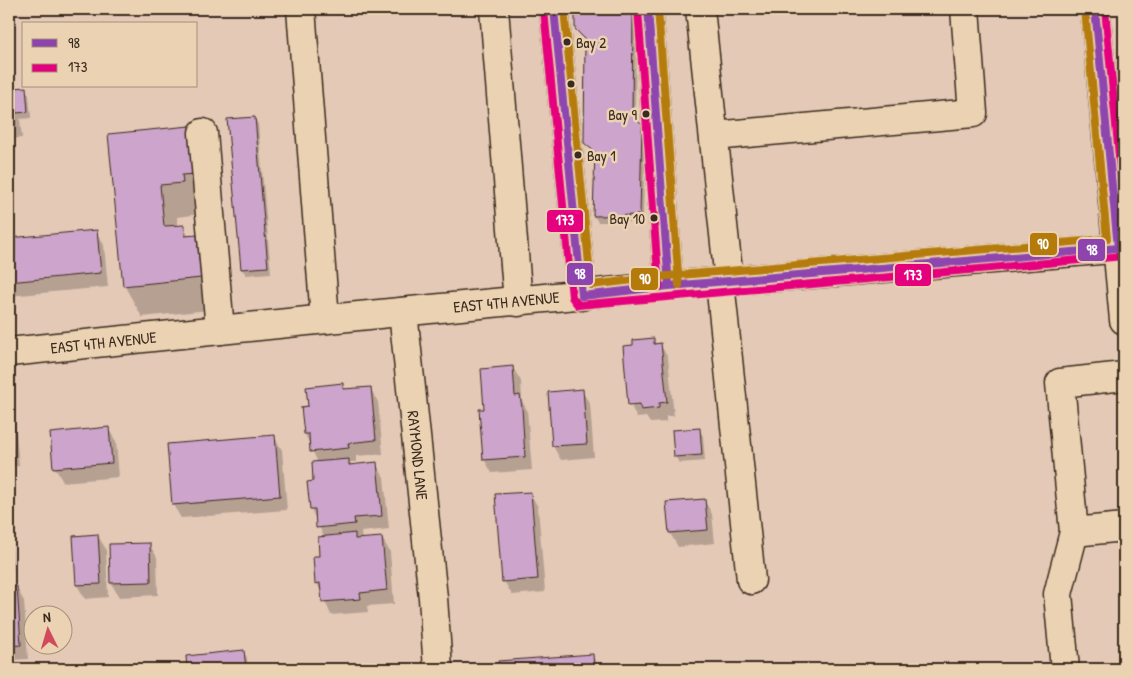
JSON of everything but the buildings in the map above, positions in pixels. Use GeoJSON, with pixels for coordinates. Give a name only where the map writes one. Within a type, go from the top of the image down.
{"type":"FeatureCollection","features":[{"type":"Feature","properties":{"kind":"street"},"geometry":{"type":"LineString","coordinates":[[301,9],[326,319]]}},
{"type":"Feature","properties":{"kind":"street"},"geometry":{"type":"LineString","coordinates":[[494,9],[518,302]]}},
{"type":"Feature","properties":{"kind":"street"},"geometry":{"type":"LineString","coordinates":[[554,9],[582,296]]}},
{"type":"Feature","properties":{"kind":"street"},"geometry":{"type":"LineString","coordinates":[[648,9],[668,286]]}},
{"type":"Feature","properties":{"kind":"street"},"geometry":{"type":"LineString","coordinates":[[700,9],[714,136],[724,281],[751,580]]}},
{"type":"Feature","properties":{"kind":"street"},"geometry":{"type":"LineString","coordinates":[[714,136],[973,113],[965,9]]}},
{"type":"Feature","properties":{"kind":"street"},"geometry":{"type":"LineString","coordinates":[[1095,9],[1121,248],[1124,320]]}},
{"type":"Feature","properties":{"kind":"street"},"geometry":{"type":"LineString","coordinates":[[203,133],[220,330]]}},
{"type":"Feature","properties":{"kind":"street","name":"EAST 4TH AVENUE"},"geometry":{"type":"LineString","coordinates":[[9,352],[668,286],[1121,248]]}},
{"type":"Feature","properties":{"kind":"street","name":"RAYMOND LANE"},"geometry":{"type":"LineString","coordinates":[[403,312],[438,669]]}},
{"type":"Feature","properties":{"kind":"street"},"geometry":{"type":"LineString","coordinates":[[1065,669],[1058,594],[1074,532],[1060,382],[1124,376]]}},
{"type":"Feature","properties":{"kind":"street"},"geometry":{"type":"LineString","coordinates":[[1074,532],[1124,527]]}},
{"type":"Feature","properties":{"kind":"transit line","name":"98"},"geometry":{"type":"LineString","coordinates":[[554,9],[582,296],[669,286],[1118,248],[1095,9]]}},
{"type":"Feature","properties":{"kind":"transit line","name":"90"},"geometry":{"type":"LineString","coordinates":[[564,9],[591,285],[668,276],[1107,239],[1085,10]]}},
{"type":"Feature","properties":{"kind":"transit line","name":"98"},"geometry":{"type":"LineString","coordinates":[[648,9],[669,286]]}},
{"type":"Feature","properties":{"kind":"transit line","name":"90"},"geometry":{"type":"LineString","coordinates":[[658,9],[679,285]]}},
{"type":"Feature","properties":{"kind":"transit line","name":"173"},"geometry":{"type":"LineString","coordinates":[[1105,9],[1124,209]]}},
{"type":"Feature","properties":{"kind":"transit line","name":"173"},"geometry":{"type":"LineString","coordinates":[[544,10],[572,297],[578,305],[1124,256]]}},
{"type":"Feature","properties":{"kind":"transit line","name":"173"},"geometry":{"type":"LineString","coordinates":[[638,10],[659,287]]}},
{"type":"Feature","properties":{"kind":"place","name":"Bay 2"},"geometry":{"type":"Point","coordinates":[567,42]}},
{"type":"Feature","properties":{"kind":"place","name":"Bay 9"},"geometry":{"type":"Point","coordinates":[646,114]}},
{"type":"Feature","properties":{"kind":"place","name":"Bay 1"},"geometry":{"type":"Point","coordinates":[578,155]}},
{"type":"Feature","properties":{"kind":"place","name":"Bay 10"},"geometry":{"type":"Point","coordinates":[654,218]}}]}
